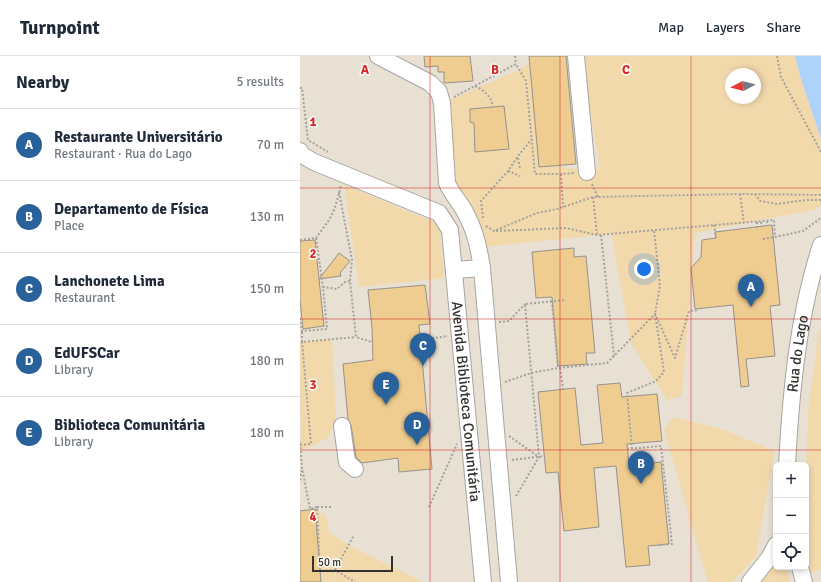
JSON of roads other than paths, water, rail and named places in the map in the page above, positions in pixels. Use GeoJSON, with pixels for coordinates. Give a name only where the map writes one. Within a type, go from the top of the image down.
{"type":"FeatureCollection","features":[{"type":"Feature","properties":{"kind":"street","name":"Avenida Biblioteca Comunitária"},"geometry":{"type":"LineString","coordinates":[[378,56],[430,83],[439,92],[442,103],[447,183],[467,215],[476,237],[482,268],[509,582]]}},
{"type":"Feature","properties":{"kind":"street"},"geometry":{"type":"LineString","coordinates":[[576,56],[587,172]]}},
{"type":"Feature","properties":{"kind":"street"},"geometry":{"type":"LineString","coordinates":[[300,151],[302,155],[314,162],[439,213],[449,199],[450,189]]}},
{"type":"Feature","properties":{"kind":"street","name":"Avenida Biblioteca Comunitária"},"geometry":{"type":"LineString","coordinates":[[439,213],[450,230],[483,582]]}},
{"type":"Feature","properties":{"kind":"street","name":"Rua do Lago"},"geometry":{"type":"LineString","coordinates":[[787,462],[793,379],[799,336],[812,272],[821,245]]}},
{"type":"Feature","properties":{"kind":"street"},"geometry":{"type":"LineString","coordinates":[[454,270],[482,268]]}},
{"type":"Feature","properties":{"kind":"street"},"geometry":{"type":"LineString","coordinates":[[342,426],[347,462],[355,469]]}},
{"type":"Feature","properties":{"kind":"street"},"geometry":{"type":"LineString","coordinates":[[478,534],[505,531]]}},
{"type":"Feature","properties":{"kind":"street"},"geometry":{"type":"LineString","coordinates":[[750,582],[773,551]]}},
{"type":"Feature","properties":{"kind":"street"},"geometry":{"type":"LineString","coordinates":[[801,570],[804,582]]}},
{"type":"Feature","properties":{"kind":"water"},"geometry":{"type":"Polygon","coordinates":[[[795,56],[821,56],[821,139],[800,76],[795,56]]]}},
{"type":"Feature","properties":{"kind":"place","name":"Restaurante Universitário"},"geometry":{"type":"Point","coordinates":[751,307]}},
{"type":"Feature","properties":{"kind":"place","name":"Lanchonete Lima"},"geometry":{"type":"Point","coordinates":[423,366]}},
{"type":"Feature","properties":{"kind":"place","name":"Biblioteca Comunitária"},"geometry":{"type":"Point","coordinates":[386,405]}},
{"type":"Feature","properties":{"kind":"place","name":"EdUFSCar"},"geometry":{"type":"Point","coordinates":[417,445]}},
{"type":"Feature","properties":{"kind":"place","name":"Departamento de Física"},"geometry":{"type":"Point","coordinates":[641,484]}}]}
